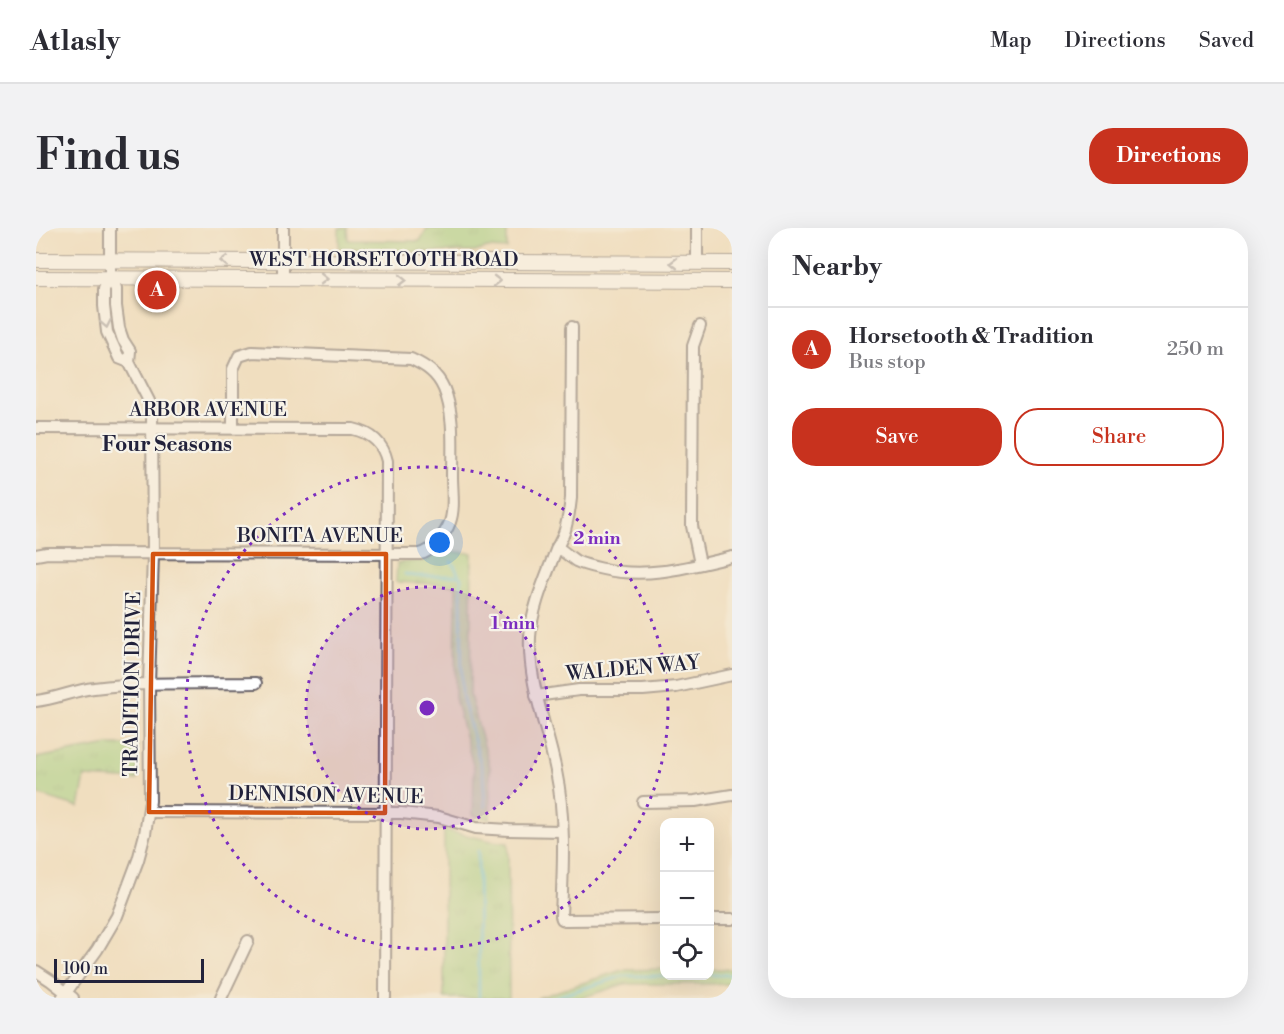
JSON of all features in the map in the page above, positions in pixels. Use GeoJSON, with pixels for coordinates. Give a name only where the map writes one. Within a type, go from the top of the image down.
{"type":"FeatureCollection","features":[{"type":"Feature","properties":{"kind":"main road","name":"WEST HORSETOOTH ROAD"},"geometry":{"type":"LineString","coordinates":[[36,260],[732,263]]}},
{"type":"Feature","properties":{"kind":"main road","name":"WEST HORSETOOTH ROAD"},"geometry":{"type":"LineString","coordinates":[[36,278],[732,281]]}},
{"type":"Feature","properties":{"kind":"street","name":"TRADITION DRIVE"},"geometry":{"type":"LineString","coordinates":[[67,996],[117,916],[138,860],[150,801],[152,413],[149,401],[129,362],[119,358],[107,332],[104,289],[110,278],[110,228]]}},
{"type":"Feature","properties":{"kind":"street"},"geometry":{"type":"LineString","coordinates":[[283,228],[283,279]]}},
{"type":"Feature","properties":{"kind":"street"},"geometry":{"type":"LineString","coordinates":[[697,228],[697,263]]}},
{"type":"Feature","properties":{"kind":"street"},"geometry":{"type":"LineString","coordinates":[[700,326],[693,346],[692,526],[700,564]]}},
{"type":"Feature","properties":{"kind":"street"},"geometry":{"type":"LineString","coordinates":[[572,327],[571,498],[566,525],[538,594],[530,636],[530,660],[536,696],[561,796],[561,916],[565,920],[660,919]]}},
{"type":"Feature","properties":{"kind":"street","name":"BONITA AVENUE"},"geometry":{"type":"LineString","coordinates":[[36,555],[47,553],[386,555],[426,553],[434,546],[450,523],[453,509],[451,429],[444,390],[433,372],[411,359],[252,352],[239,356],[233,369],[233,428]]}},
{"type":"Feature","properties":{"kind":"street","name":"ARBOR AVENUE"},"geometry":{"type":"LineString","coordinates":[[36,428],[353,429],[369,434],[382,447],[387,461],[386,555]]}},
{"type":"Feature","properties":{"kind":"street"},"geometry":{"type":"LineString","coordinates":[[557,547],[576,561],[593,567],[628,573],[670,571],[732,557]]}},
{"type":"Feature","properties":{"kind":"street"},"geometry":{"type":"LineString","coordinates":[[385,998],[386,555]]}},
{"type":"Feature","properties":{"kind":"street","name":"WALDEN WAY"},"geometry":{"type":"LineString","coordinates":[[536,696],[579,690],[643,690],[676,687],[732,675]]}},
{"type":"Feature","properties":{"kind":"street"},"geometry":{"type":"LineString","coordinates":[[36,701],[94,688],[149,684],[256,683]]}},
{"type":"Feature","properties":{"kind":"street"},"geometry":{"type":"LineString","coordinates":[[643,802],[695,801],[732,795]]}},
{"type":"Feature","properties":{"kind":"street","name":"DENNISON AVENUE"},"geometry":{"type":"LineString","coordinates":[[148,812],[401,813],[439,817],[476,828],[562,831]]}},
{"type":"Feature","properties":{"kind":"street"},"geometry":{"type":"LineString","coordinates":[[714,919],[732,919]]}},
{"type":"Feature","properties":{"kind":"street"},"geometry":{"type":"LineString","coordinates":[[222,998],[248,941]]}},
{"type":"Feature","properties":{"kind":"street"},"geometry":{"type":"LineString","coordinates":[[36,971],[67,996]]}},
{"type":"Feature","properties":{"kind":"highlighted area"},"geometry":{"type":"Polygon","coordinates":[[[153,554],[386,554],[385,813],[149,812],[153,554]]]}},
{"type":"Feature","properties":{"kind":"green space"},"geometry":{"type":"Polygon","coordinates":[[[339,228],[347,228],[348,240],[420,241],[427,228],[507,228],[507,249],[487,248],[475,252],[401,252],[389,249],[339,248],[339,228]]]}},
{"type":"Feature","properties":{"kind":"green space"},"geometry":{"type":"Polygon","coordinates":[[[438,551],[472,553],[470,695],[490,767],[490,819],[473,815],[474,769],[455,698],[456,585],[396,582],[397,563],[427,560],[438,551]]]}},
{"type":"Feature","properties":{"kind":"green space"},"geometry":{"type":"Polygon","coordinates":[[[109,745],[138,745],[137,780],[85,777],[79,807],[36,794],[36,758],[109,745]]]}},
{"type":"Feature","properties":{"kind":"green space"},"geometry":{"type":"Polygon","coordinates":[[[444,830],[508,843],[509,998],[444,998],[444,830]]]}},
{"type":"Feature","properties":{"kind":"green space"},"geometry":{"type":"Polygon","coordinates":[[[660,969],[660,980],[714,980],[714,969],[732,969],[732,984],[624,984],[581,998],[537,998],[622,970],[660,969]]]}},
{"type":"Feature","properties":{"kind":"waterway"},"geometry":{"type":"LineString","coordinates":[[451,562],[459,576]]}},
{"type":"Feature","properties":{"kind":"waterway"},"geometry":{"type":"LineString","coordinates":[[405,574],[459,576],[461,578],[462,695],[483,773],[485,807]]}},
{"type":"Feature","properties":{"kind":"waterway"},"geometry":{"type":"LineString","coordinates":[[478,851],[479,998]]}},
{"type":"Feature","properties":{"kind":"waterway"},"geometry":{"type":"LineString","coordinates":[[714,975],[732,975]]}},
{"type":"Feature","properties":{"kind":"waterway"},"geometry":{"type":"LineString","coordinates":[[553,998],[623,976],[660,976]]}},
{"type":"Feature","properties":{"kind":"place","name":"Horsetooth & Tradition"},"geometry":{"type":"Point","coordinates":[157,290]}},
{"type":"Feature","properties":{"kind":"district","name":"Four Seasons"},"geometry":{"type":"Point","coordinates":[167,445]}}]}
